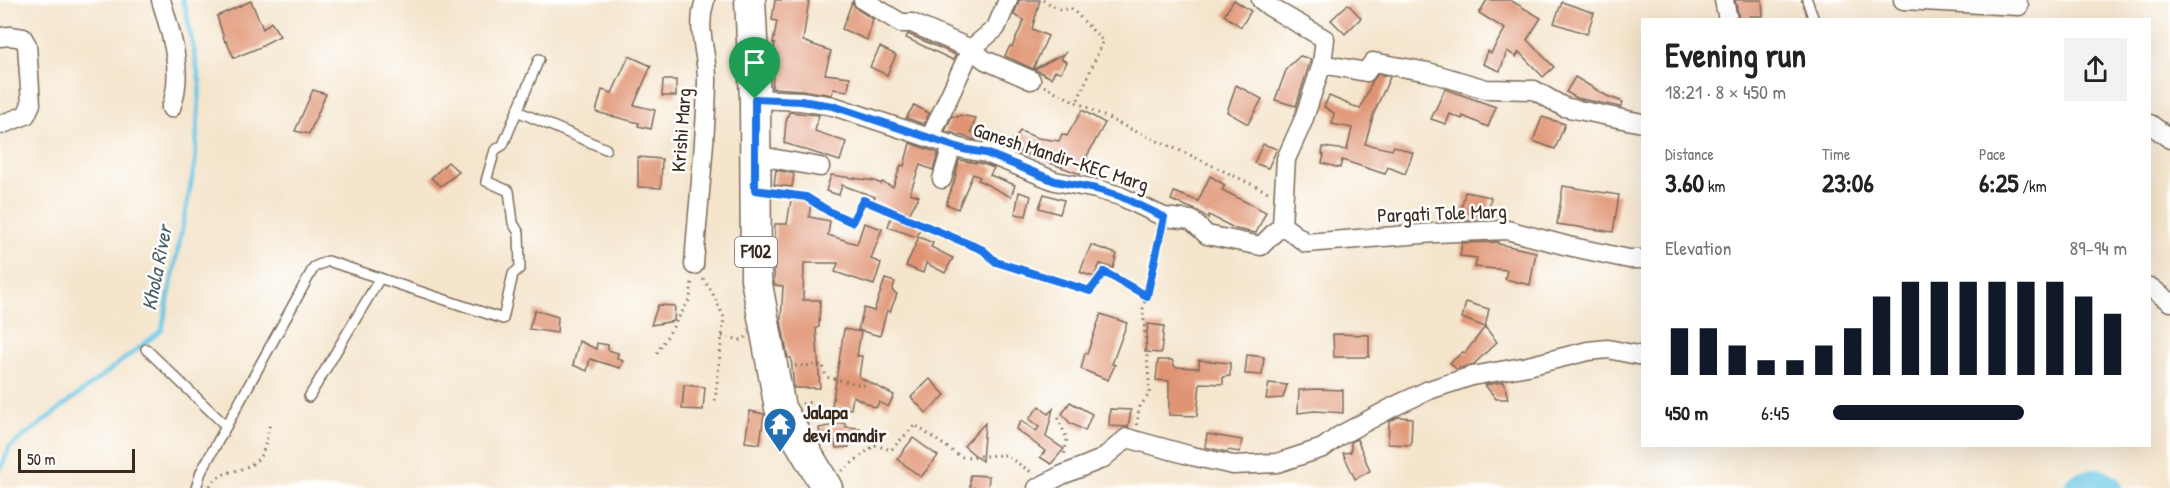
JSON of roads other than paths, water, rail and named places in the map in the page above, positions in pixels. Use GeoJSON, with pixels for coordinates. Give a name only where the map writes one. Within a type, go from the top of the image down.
{"type":"FeatureCollection","features":[{"type":"Feature","properties":{"kind":"main road","name":"F102"},"geometry":{"type":"LineString","coordinates":[[750,0],[755,99],[756,279],[780,408],[827,486]]}},
{"type":"Feature","properties":{"kind":"street"},"geometry":{"type":"LineString","coordinates":[[161,0],[170,27],[178,75],[177,93],[171,108]]}},
{"type":"Feature","properties":{"kind":"street","name":"Krishi Marg"},"geometry":{"type":"LineString","coordinates":[[694,265],[698,190],[706,142],[707,78],[702,44],[701,14],[705,0]]}},
{"type":"Feature","properties":{"kind":"street"},"geometry":{"type":"LineString","coordinates":[[863,0],[901,23],[912,23],[971,49],[985,60],[1031,80]]}},
{"type":"Feature","properties":{"kind":"street"},"geometry":{"type":"LineString","coordinates":[[930,138],[971,49],[996,28],[1008,0]]}},
{"type":"Feature","properties":{"kind":"street"},"geometry":{"type":"LineString","coordinates":[[1261,0],[1325,39],[1322,64],[1304,121],[1286,159],[1282,225]]}},
{"type":"Feature","properties":{"kind":"street"},"geometry":{"type":"LineString","coordinates":[[1724,0],[1728,18]]}},
{"type":"Feature","properties":{"kind":"street"},"geometry":{"type":"LineString","coordinates":[[1903,0],[2023,8]]}},
{"type":"Feature","properties":{"kind":"street"},"geometry":{"type":"LineString","coordinates":[[0,37],[23,38],[27,45],[31,104],[26,115],[0,126]]}},
{"type":"Feature","properties":{"kind":"street"},"geometry":{"type":"LineString","coordinates":[[1322,64],[1366,72],[1373,62],[1428,72],[1486,89],[1534,90],[1564,107],[1641,123]]}},
{"type":"Feature","properties":{"kind":"street","name":"Ganesh Mandir-KEC Marg"},"geometry":{"type":"LineString","coordinates":[[755,99],[801,101],[833,106],[952,145],[986,153],[1055,181],[1120,196],[1164,217],[1191,220],[1207,235],[1261,246],[1282,225]]}},
{"type":"Feature","properties":{"kind":"street"},"geometry":{"type":"LineString","coordinates":[[2151,125],[2170,139]]}},
{"type":"Feature","properties":{"kind":"street"},"geometry":{"type":"LineString","coordinates":[[942,179],[952,145]]}},
{"type":"Feature","properties":{"kind":"street"},"geometry":{"type":"LineString","coordinates":[[755,154],[820,167]]}},
{"type":"Feature","properties":{"kind":"street","name":"Pargati Tole Marg"},"geometry":{"type":"LineString","coordinates":[[1282,225],[1306,243],[1508,230],[1568,246],[1629,259],[1641,259]]}},
{"type":"Feature","properties":{"kind":"street"},"geometry":{"type":"LineString","coordinates":[[2151,288],[2170,302]]}},
{"type":"Feature","properties":{"kind":"street"},"geometry":{"type":"LineString","coordinates":[[1042,485],[1102,459],[1128,438],[1233,465],[1277,463],[1323,448],[1339,436],[1395,406],[1429,390],[1472,376],[1598,350],[1608,349],[1641,356]]}},
{"type":"Feature","properties":{"kind":"lane"},"geometry":{"type":"LineString","coordinates":[[1807,0],[1813,18]]}},
{"type":"Feature","properties":{"kind":"lane"},"geometry":{"type":"LineString","coordinates":[[196,488],[201,472],[314,267],[328,261],[503,319],[513,274],[520,268],[519,233],[513,223],[509,191],[486,181],[495,150],[503,145],[539,59]]}},
{"type":"Feature","properties":{"kind":"lane"},"geometry":{"type":"LineString","coordinates":[[517,111],[606,148]]}},
{"type":"Feature","properties":{"kind":"lane"},"geometry":{"type":"LineString","coordinates":[[309,397],[380,278]]}},
{"type":"Feature","properties":{"kind":"lane"},"geometry":{"type":"LineString","coordinates":[[146,349],[226,426]]}},
{"type":"Feature","properties":{"kind":"waterway","name":"Khola River"},"geometry":{"type":"LineString","coordinates":[[0,470],[10,447],[162,330],[195,163],[200,83],[182,0]]}},
{"type":"Feature","properties":{"kind":"waterway"},"geometry":{"type":"LineString","coordinates":[[2078,488],[2098,482],[2108,488]]}},
{"type":"Feature","properties":{"kind":"place","name":"Jalapa devi mandir"},"geometry":{"type":"Point","coordinates":[780,453]}}]}
